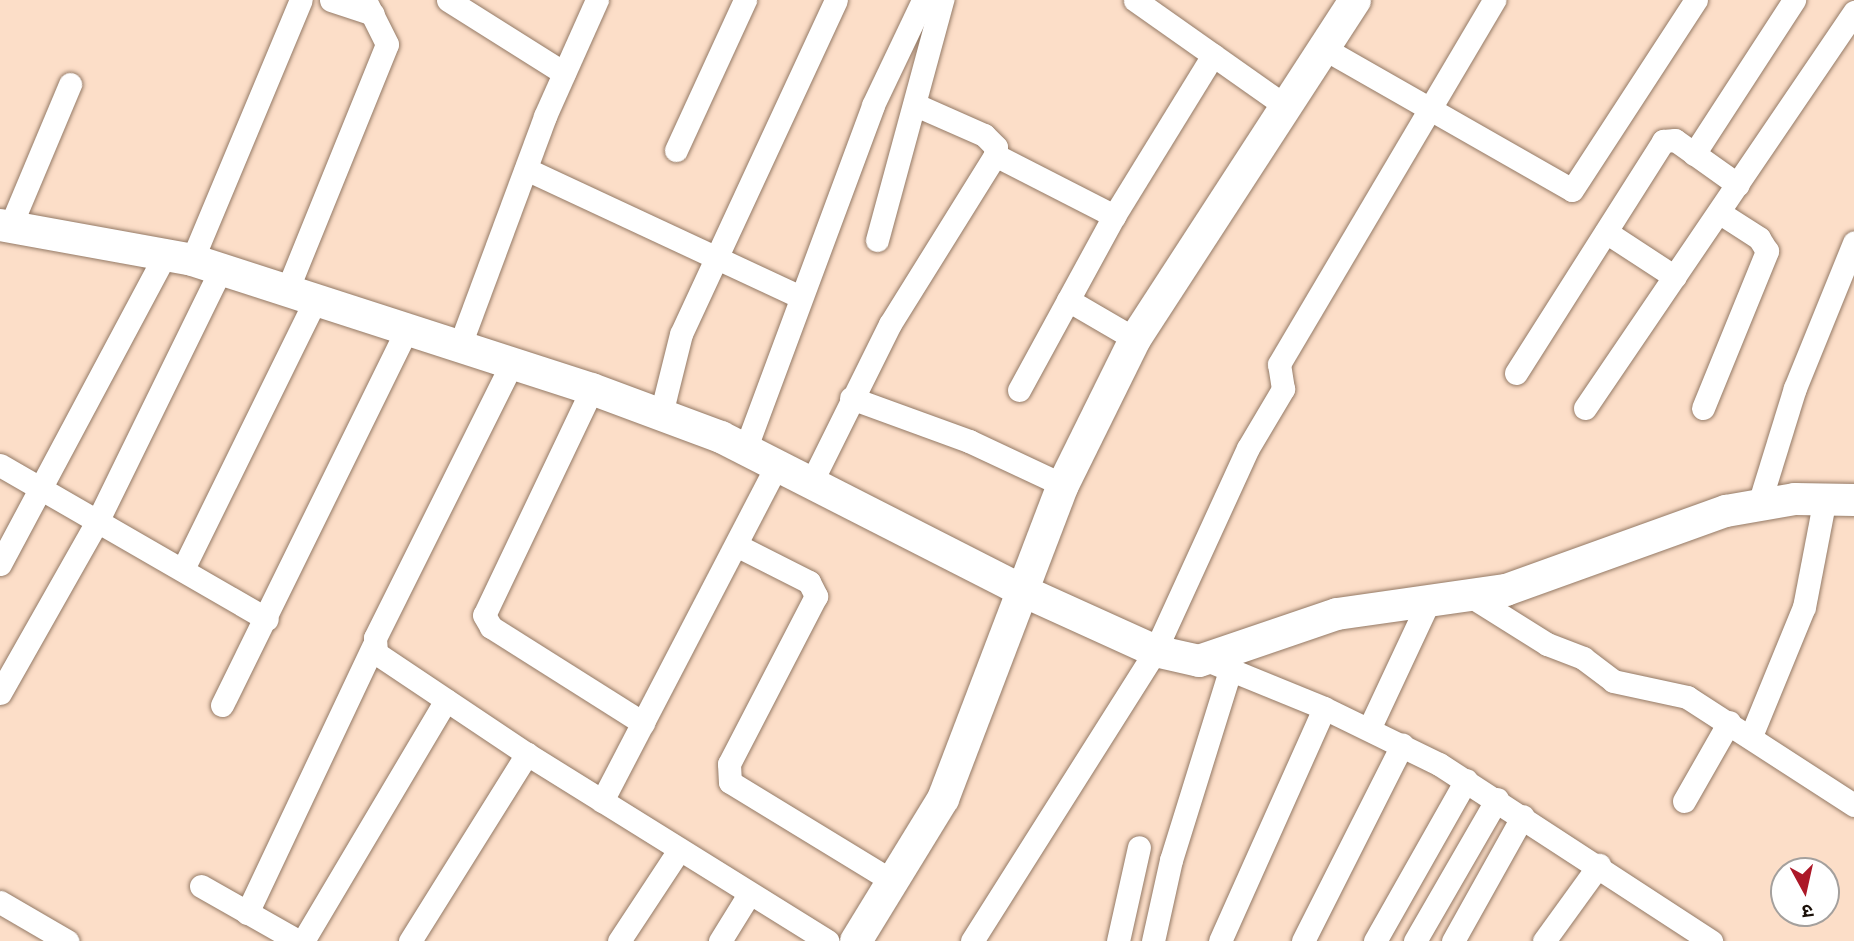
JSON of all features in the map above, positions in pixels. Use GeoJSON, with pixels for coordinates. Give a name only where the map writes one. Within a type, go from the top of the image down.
{"type":"FeatureCollection","features":[{"type":"Feature","properties":{"kind":"street"},"geometry":{"type":"LineString","coordinates":[[0,693],[99,518],[193,261],[301,0]]}},
{"type":"Feature","properties":{"kind":"street"},"geometry":{"type":"LineString","coordinates":[[183,569],[303,293],[387,44],[369,7],[331,0]]}},
{"type":"Feature","properties":{"kind":"street"},"geometry":{"type":"LineString","coordinates":[[448,0],[564,73]]}},
{"type":"Feature","properties":{"kind":"street"},"geometry":{"type":"LineString","coordinates":[[460,345],[564,73],[597,0]]}},
{"type":"Feature","properties":{"kind":"street"},"geometry":{"type":"LineString","coordinates":[[676,150],[746,0]]}},
{"type":"Feature","properties":{"kind":"street"},"geometry":{"type":"LineString","coordinates":[[661,414],[681,334],[836,0]]}},
{"type":"Feature","properties":{"kind":"street"},"geometry":{"type":"LineString","coordinates":[[745,450],[878,92],[923,0]]}},
{"type":"Feature","properties":{"kind":"street"},"geometry":{"type":"LineString","coordinates":[[877,240],[943,0]]}},
{"type":"Feature","properties":{"kind":"street"},"geometry":{"type":"LineString","coordinates":[[1135,0],[1288,108]]}},
{"type":"Feature","properties":{"kind":"street"},"geometry":{"type":"LineString","coordinates":[[856,941],[894,883],[943,799],[1063,485],[1135,339],[1288,108],[1355,0]]}},
{"type":"Feature","properties":{"kind":"street"},"geometry":{"type":"LineString","coordinates":[[972,941],[1155,651],[1248,448],[1283,388],[1279,364],[1432,112],[1494,0]]}},
{"type":"Feature","properties":{"kind":"street"},"geometry":{"type":"LineString","coordinates":[[1325,49],[1572,190],[1696,0]]}},
{"type":"Feature","properties":{"kind":"street"},"geometry":{"type":"LineString","coordinates":[[1694,154],[1794,0]]}},
{"type":"Feature","properties":{"kind":"street"},"geometry":{"type":"LineString","coordinates":[[1586,408],[1854,12]]}},
{"type":"Feature","properties":{"kind":"street"},"geometry":{"type":"LineString","coordinates":[[1019,390],[1114,216],[1213,55]]}},
{"type":"Feature","properties":{"kind":"street"},"geometry":{"type":"LineString","coordinates":[[70,84],[5,226],[193,261],[408,327],[661,414],[745,450],[1023,591],[1155,651],[1220,666],[1324,708],[1402,745],[1497,799],[1712,941]]}},
{"type":"Feature","properties":{"kind":"street"},"geometry":{"type":"LineString","coordinates":[[811,483],[851,398],[995,155],[996,146],[984,135],[915,105]]}},
{"type":"Feature","properties":{"kind":"street"},"geometry":{"type":"LineString","coordinates":[[1516,373],[1663,141],[1675,140],[1738,186]]}},
{"type":"Feature","properties":{"kind":"street"},"geometry":{"type":"LineString","coordinates":[[995,155],[1114,216]]}},
{"type":"Feature","properties":{"kind":"street"},"geometry":{"type":"LineString","coordinates":[[526,169],[714,261],[801,297]]}},
{"type":"Feature","properties":{"kind":"street"},"geometry":{"type":"LineString","coordinates":[[1703,408],[1767,251],[1759,238],[1720,213]]}},
{"type":"Feature","properties":{"kind":"street"},"geometry":{"type":"LineString","coordinates":[[1606,232],[1675,277]]}},
{"type":"Feature","properties":{"kind":"street"},"geometry":{"type":"LineString","coordinates":[[1759,504],[1795,388],[1854,243]]}},
{"type":"Feature","properties":{"kind":"street"},"geometry":{"type":"LineString","coordinates":[[0,565],[41,488],[193,261]]}},
{"type":"Feature","properties":{"kind":"street"},"geometry":{"type":"LineString","coordinates":[[1068,300],[1135,339]]}},
{"type":"Feature","properties":{"kind":"street"},"geometry":{"type":"LineString","coordinates":[[222,705],[267,619],[408,327]]}},
{"type":"Feature","properties":{"kind":"street"},"geometry":{"type":"LineString","coordinates":[[247,913],[373,646],[512,363]]}},
{"type":"Feature","properties":{"kind":"street"},"geometry":{"type":"LineString","coordinates":[[592,389],[484,614],[491,627],[643,723]]}},
{"type":"Feature","properties":{"kind":"street"},"geometry":{"type":"LineString","coordinates":[[851,398],[970,441],[1063,485]]}},
{"type":"Feature","properties":{"kind":"street"},"geometry":{"type":"LineString","coordinates":[[0,465],[99,518],[267,619]]}},
{"type":"Feature","properties":{"kind":"street"},"geometry":{"type":"LineString","coordinates":[[602,801],[777,466]]}},
{"type":"Feature","properties":{"kind":"street"},"geometry":{"type":"LineString","coordinates":[[1153,941],[1220,666],[1313,619],[1506,590],[1669,529],[1759,504],[1845,497],[1804,607],[1751,736]]}},
{"type":"Feature","properties":{"kind":"street"},"geometry":{"type":"LineString","coordinates":[[736,545],[809,582],[816,596],[729,764],[730,782],[894,883]]}},
{"type":"Feature","properties":{"kind":"street"},"geometry":{"type":"LineString","coordinates":[[1472,597],[1546,644],[1583,658],[1613,681],[1678,693],[1850,794]]}},
{"type":"Feature","properties":{"kind":"street"},"geometry":{"type":"LineString","coordinates":[[1369,729],[1428,603]]}},
{"type":"Feature","properties":{"kind":"street"},"geometry":{"type":"LineString","coordinates":[[373,646],[380,656],[527,754],[828,941]]}},
{"type":"Feature","properties":{"kind":"street"},"geometry":{"type":"LineString","coordinates":[[303,941],[446,700]]}},
{"type":"Feature","properties":{"kind":"street"},"geometry":{"type":"LineString","coordinates":[[1220,941],[1324,708]]}},
{"type":"Feature","properties":{"kind":"street"},"geometry":{"type":"LineString","coordinates":[[1684,802],[1729,722]]}},
{"type":"Feature","properties":{"kind":"street"},"geometry":{"type":"LineString","coordinates":[[1303,941],[1402,745]]}},
{"type":"Feature","properties":{"kind":"street"},"geometry":{"type":"LineString","coordinates":[[410,941],[527,754]]}},
{"type":"Feature","properties":{"kind":"street"},"geometry":{"type":"LineString","coordinates":[[1375,941],[1466,780]]}},
{"type":"Feature","properties":{"kind":"street"},"geometry":{"type":"LineString","coordinates":[[1415,941],[1497,799]]}},
{"type":"Feature","properties":{"kind":"street"},"geometry":{"type":"LineString","coordinates":[[1453,941],[1523,816]]}},
{"type":"Feature","properties":{"kind":"street"},"geometry":{"type":"LineString","coordinates":[[1118,941],[1139,847]]}},
{"type":"Feature","properties":{"kind":"street"},"geometry":{"type":"LineString","coordinates":[[619,941],[679,849]]}},
{"type":"Feature","properties":{"kind":"street"},"geometry":{"type":"LineString","coordinates":[[1544,941],[1600,865]]}},
{"type":"Feature","properties":{"kind":"street"},"geometry":{"type":"LineString","coordinates":[[201,886],[298,941]]}},
{"type":"Feature","properties":{"kind":"street"},"geometry":{"type":"LineString","coordinates":[[720,941],[749,894]]}},
{"type":"Feature","properties":{"kind":"street"},"geometry":{"type":"LineString","coordinates":[[0,902],[67,941]]}}]}
